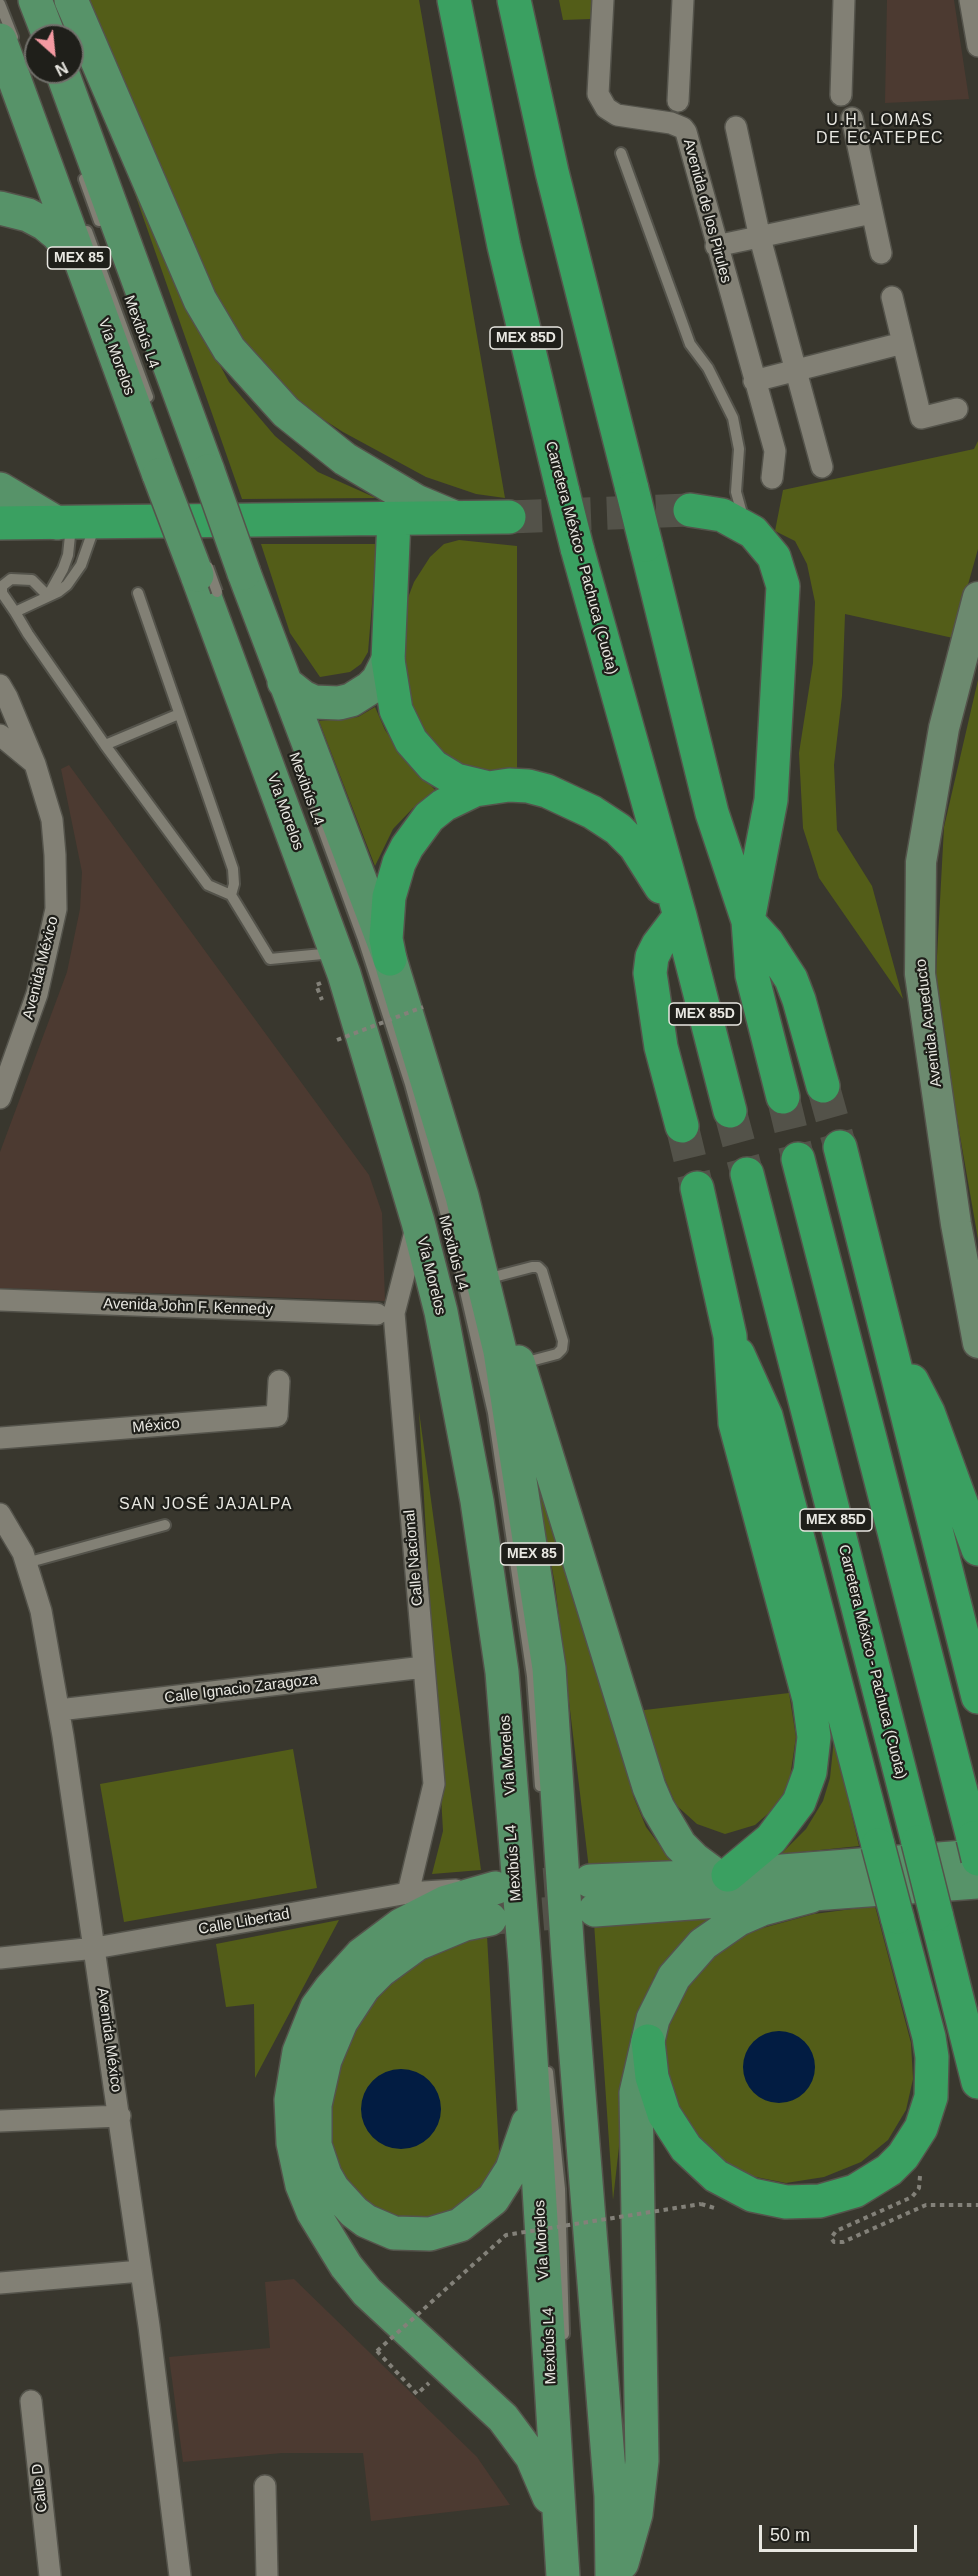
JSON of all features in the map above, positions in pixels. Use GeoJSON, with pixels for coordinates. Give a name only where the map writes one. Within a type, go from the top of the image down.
{"type":"FeatureCollection","features":[{"type":"Feature","properties":{"kind":"highway","name":"Carretera México - Pachuca (Cuota)"},"geometry":{"type":"LineString","coordinates":[[454,0],[495,205],[563,492],[680,916],[730,1111]]}},
{"type":"Feature","properties":{"kind":"highway","name":"MEX 85D"},"geometry":{"type":"LineString","coordinates":[[514,0],[552,172],[712,813],[748,921],[752,975],[783,1097]]}},
{"type":"Feature","properties":{"kind":"highway"},"geometry":{"type":"LineString","coordinates":[[690,510],[722,515],[753,532],[774,557],[783,586],[784,605],[771,800],[748,921],[767,942],[791,979],[823,1086]]}},
{"type":"Feature","properties":{"kind":"highway"},"geometry":{"type":"LineString","coordinates":[[3,521],[74,523],[509,518]]}},
{"type":"Feature","properties":{"kind":"highway"},"geometry":{"type":"LineString","coordinates":[[394,519],[388,660],[396,710],[411,741],[421,754],[456,780],[485,788]]}},
{"type":"Feature","properties":{"kind":"highway"},"geometry":{"type":"LineString","coordinates":[[390,959],[386,928],[389,897],[396,871],[407,847],[429,817],[444,805],[459,796],[485,788],[509,785],[547,791],[592,812],[618,829],[635,846],[680,916],[658,945],[652,957],[650,973],[661,1047],[682,1126]]}},
{"type":"Feature","properties":{"kind":"highway"},"geometry":{"type":"LineString","coordinates":[[840,1147],[978,1697]]}},
{"type":"Feature","properties":{"kind":"highway","name":"MEX 85D"},"geometry":{"type":"LineString","coordinates":[[798,1159],[976,1851]]}},
{"type":"Feature","properties":{"kind":"highway","name":"Carretera México - Pachuca (Cuota)"},"geometry":{"type":"LineString","coordinates":[[747,1174],[978,2082]]}},
{"type":"Feature","properties":{"kind":"highway"},"geometry":{"type":"LineString","coordinates":[[697,1188],[730,1336],[735,1423],[808,1698],[814,1737],[810,1772],[799,1802],[771,1839],[723,1875]]}},
{"type":"Feature","properties":{"kind":"highway"},"geometry":{"type":"LineString","coordinates":[[648,2041],[650,2068],[656,2095],[674,2132],[686,2148],[716,2176],[752,2195],[786,2202],[820,2201],[837,2197],[873,2181],[889,2170],[910,2147],[921,2128],[931,2097],[932,2056],[766,1416],[730,1336]]}},
{"type":"Feature","properties":{"kind":"highway"},"geometry":{"type":"LineString","coordinates":[[889,1348],[905,1369],[928,1412],[978,1549]]}},
{"type":"Feature","properties":{"kind":"main road"},"geometry":{"type":"LineString","coordinates":[[35,0],[44,24]]}},
{"type":"Feature","properties":{"kind":"main road"},"geometry":{"type":"LineString","coordinates":[[71,0],[200,300],[229,349],[286,412],[345,459],[407,496],[454,517]]}},
{"type":"Feature","properties":{"kind":"main road","name":"Vía Morelos"},"geometry":{"type":"LineString","coordinates":[[8,44],[85,273],[159,475],[206,576],[337,952],[420,1208],[477,1501],[502,1672],[533,2092],[563,2576]]}},
{"type":"Feature","properties":{"kind":"main road","name":"MEX 85"},"geometry":{"type":"LineString","coordinates":[[66,84],[284,682],[390,959],[462,1196],[500,1351],[549,1668],[568,1956],[611,2496],[612,2576]]}},
{"type":"Feature","properties":{"kind":"main road"},"geometry":{"type":"LineString","coordinates":[[0,208],[28,215],[45,224],[68,246],[85,273]]}},
{"type":"Feature","properties":{"kind":"main road"},"geometry":{"type":"LineString","coordinates":[[0,489],[74,523]]}},
{"type":"Feature","properties":{"kind":"main road"},"geometry":{"type":"LineString","coordinates":[[284,682],[314,702],[339,703],[351,700],[370,688],[378,680],[388,660]]}},
{"type":"Feature","properties":{"kind":"main road"},"geometry":{"type":"LineString","coordinates":[[485,1291],[518,1364],[649,1787],[658,1808],[680,1845],[694,1859],[723,1875]]}},
{"type":"Feature","properties":{"kind":"main road"},"geometry":{"type":"LineString","coordinates":[[976,1851],[723,1875],[593,1895],[811,1896],[978,1882]]}},
{"type":"Feature","properties":{"kind":"main road"},"geometry":{"type":"LineString","coordinates":[[617,2576],[636,2514],[642,2462],[636,2093],[653,2019],[674,1977],[702,1944],[739,1919],[762,1909],[811,1896]]}},
{"type":"Feature","properties":{"kind":"main road"},"geometry":{"type":"LineString","coordinates":[[491,1898],[440,1932],[417,1944],[380,1971],[351,2004],[332,2040],[318,2082],[314,2129],[319,2161],[333,2189],[343,2202],[366,2221],[394,2233],[412,2235],[447,2230],[460,2225],[483,2209],[503,2185],[516,2162],[526,2134],[533,2092]]}},
{"type":"Feature","properties":{"kind":"main road"},"geometry":{"type":"LineString","coordinates":[[491,1898],[446,1902],[401,1925],[361,1955],[331,1988],[317,2007],[299,2052],[291,2100],[293,2143],[302,2185],[309,2203],[346,2266],[367,2292],[502,2418],[518,2436],[542,2480],[559,2527]]}},
{"type":"Feature","properties":{"kind":"street","name":"Avenida de los Pirules"},"geometry":{"type":"LineString","coordinates":[[603,0],[598,94],[606,108],[617,114],[671,123],[683,128],[688,138],[716,246],[775,451],[772,478]]}},
{"type":"Feature","properties":{"kind":"street"},"geometry":{"type":"LineString","coordinates":[[678,101],[683,0]]}},
{"type":"Feature","properties":{"kind":"street"},"geometry":{"type":"LineString","coordinates":[[841,95],[844,0]]}},
{"type":"Feature","properties":{"kind":"street"},"geometry":{"type":"LineString","coordinates":[[970,0],[978,46]]}},
{"type":"Feature","properties":{"kind":"street"},"geometry":{"type":"LineString","coordinates":[[852,118],[881,253]]}},
{"type":"Feature","properties":{"kind":"street"},"geometry":{"type":"LineString","coordinates":[[736,127],[760,238],[822,467]]}},
{"type":"Feature","properties":{"kind":"street"},"geometry":{"type":"LineString","coordinates":[[716,246],[872,213]]}},
{"type":"Feature","properties":{"kind":"street"},"geometry":{"type":"LineString","coordinates":[[892,297],[921,418],[957,410]]}},
{"type":"Feature","properties":{"kind":"street"},"geometry":{"type":"LineString","coordinates":[[754,381],[903,343]]}},
{"type":"Feature","properties":{"kind":"street","name":"Avenida Acueducto"},"geometry":{"type":"LineString","coordinates":[[978,597],[944,728],[921,862],[920,963],[956,1224],[978,1343]]}},
{"type":"Feature","properties":{"kind":"street","name":"Avenida México"},"geometry":{"type":"LineString","coordinates":[[0,685],[35,764],[52,820],[56,909],[37,994],[0,1098]]}},
{"type":"Feature","properties":{"kind":"street"},"geometry":{"type":"LineString","coordinates":[[0,735],[35,764]]}},
{"type":"Feature","properties":{"kind":"street","name":"Calle Nacional"},"geometry":{"type":"LineString","coordinates":[[408,1893],[434,1784],[394,1313],[420,1208]]}},
{"type":"Feature","properties":{"kind":"street","name":"Avenida John F. Kennedy"},"geometry":{"type":"LineString","coordinates":[[0,1300],[377,1314]]}},
{"type":"Feature","properties":{"kind":"street","name":"México"},"geometry":{"type":"LineString","coordinates":[[0,1438],[277,1416],[279,1381]]}},
{"type":"Feature","properties":{"kind":"street","name":"Avenida México"},"geometry":{"type":"LineString","coordinates":[[0,1514],[23,1553],[41,1611],[59,1710],[120,2116],[180,2576]]}},
{"type":"Feature","properties":{"kind":"street","name":"Calle Ignacio Zaragoza"},"geometry":{"type":"LineString","coordinates":[[59,1710],[424,1667]]}},
{"type":"Feature","properties":{"kind":"street","name":"Calle Libertad"},"geometry":{"type":"LineString","coordinates":[[0,1958],[95,1948],[408,1893],[491,1898]]}},
{"type":"Feature","properties":{"kind":"street"},"geometry":{"type":"LineString","coordinates":[[0,2121],[120,2116]]}},
{"type":"Feature","properties":{"kind":"street"},"geometry":{"type":"LineString","coordinates":[[0,2283],[141,2271]]}},
{"type":"Feature","properties":{"kind":"street","name":"Calle D"},"geometry":{"type":"LineString","coordinates":[[31,2401],[50,2576]]}},
{"type":"Feature","properties":{"kind":"street"},"geometry":{"type":"LineString","coordinates":[[265,2486],[267,2576]]}},
{"type":"Feature","properties":{"kind":"lane"},"geometry":{"type":"LineString","coordinates":[[0,4],[8,44]]}},
{"type":"Feature","properties":{"kind":"lane"},"geometry":{"type":"LineString","coordinates":[[621,153],[690,344],[708,368],[733,418],[739,449],[736,492],[738,504],[741,514],[753,532]]}},
{"type":"Feature","properties":{"kind":"lane"},"geometry":{"type":"LineString","coordinates":[[80,168],[104,232]]}},
{"type":"Feature","properties":{"kind":"lane","name":"Mexibús L4"},"geometry":{"type":"LineString","coordinates":[[83,221],[151,407]]}},
{"type":"Feature","properties":{"kind":"lane"},"geometry":{"type":"LineString","coordinates":[[186,506],[194,527]]}},
{"type":"Feature","properties":{"kind":"lane"},"geometry":{"type":"LineString","coordinates":[[209,513],[216,534]]}},
{"type":"Feature","properties":{"kind":"lane"},"geometry":{"type":"LineString","coordinates":[[48,596],[68,555],[74,523]]}},
{"type":"Feature","properties":{"kind":"lane"},"geometry":{"type":"LineString","coordinates":[[15,612],[67,585],[76,573],[74,523]]}},
{"type":"Feature","properties":{"kind":"lane"},"geometry":{"type":"LineString","coordinates":[[206,576],[221,604]]}},
{"type":"Feature","properties":{"kind":"lane"},"geometry":{"type":"LineString","coordinates":[[48,596],[32,580],[11,579],[2,586],[2,593],[28,634],[207,885],[231,896],[270,959],[337,952]]}},
{"type":"Feature","properties":{"kind":"lane"},"geometry":{"type":"LineString","coordinates":[[138,593],[233,869],[234,884],[231,896]]}},
{"type":"Feature","properties":{"kind":"lane"},"geometry":{"type":"LineString","coordinates":[[105,745],[179,714]]}},
{"type":"Feature","properties":{"kind":"lane","name":"Mexibús L4"},"geometry":{"type":"LineString","coordinates":[[307,785],[363,939],[410,1084],[461,1275],[493,1413],[532,1676],[541,1795]]}},
{"type":"Feature","properties":{"kind":"lane","name":"Mexibús L4"},"geometry":{"type":"LineString","coordinates":[[420,1208],[449,1297],[463,1366]]}},
{"type":"Feature","properties":{"kind":"lane"},"geometry":{"type":"LineString","coordinates":[[485,1291],[532,1267],[538,1267],[542,1271],[563,1341],[562,1349],[557,1353],[518,1364]]}},
{"type":"Feature","properties":{"kind":"lane"},"geometry":{"type":"LineString","coordinates":[[26,1563],[165,1526]]}},
{"type":"Feature","properties":{"kind":"lane","name":"Mexibús L4"},"geometry":{"type":"LineString","coordinates":[[529,1859],[530,1871]]}},
{"type":"Feature","properties":{"kind":"lane","name":"Mexibús L4"},"geometry":{"type":"LineString","coordinates":[[531,1895],[537,1966]]}},
{"type":"Feature","properties":{"kind":"lane","name":"Mexibús L4"},"geometry":{"type":"LineString","coordinates":[[547,2060],[560,2189],[564,2341]]}},
{"type":"Feature","properties":{"kind":"lane"},"geometry":{"type":"LineString","coordinates":[[569,2482],[572,2576]]}},
{"type":"Feature","properties":{"kind":"lane"},"geometry":{"type":"LineString","coordinates":[[600,2516],[604,2576]]}},
{"type":"Feature","properties":{"kind":"path"},"geometry":{"type":"LineString","coordinates":[[338,1040],[423,1007]]}},
{"type":"Feature","properties":{"kind":"path"},"geometry":{"type":"LineString","coordinates":[[910,2147],[915,2166],[921,2174],[919,2188],[912,2197],[836,2231],[831,2238],[834,2242],[843,2242],[926,2205],[978,2205]]}},
{"type":"Feature","properties":{"kind":"path"},"geometry":{"type":"LineString","coordinates":[[417,2394],[377,2351],[506,2235],[701,2204]]}},
{"type":"Feature","properties":{"kind":"shaded area"},"geometry":{"type":"Polygon","coordinates":[[[887,0],[954,0],[969,99],[885,103],[887,0]]]}},
{"type":"Feature","properties":{"kind":"shaded area"},"geometry":{"type":"Polygon","coordinates":[[[69,765],[369,1175],[382,1213],[385,1301],[0,1288],[0,1152],[67,972],[80,909],[82,872],[61,769],[69,765]]]}},
{"type":"Feature","properties":{"kind":"shaded area"},"geometry":{"type":"Polygon","coordinates":[[[294,2279],[477,2457],[510,2505],[371,2521],[363,2453],[282,2453],[183,2462],[169,2357],[270,2348],[265,2282],[294,2279]]]}},
{"type":"Feature","properties":{"kind":"green space"},"geometry":{"type":"Polygon","coordinates":[[[89,0],[419,0],[505,498],[476,494],[426,477],[343,432],[293,400],[250,349],[217,301],[89,0]]]}},
{"type":"Feature","properties":{"kind":"green space"},"geometry":{"type":"Polygon","coordinates":[[[559,0],[592,0],[591,19],[563,20],[559,0]]]}},
{"type":"Feature","properties":{"kind":"green space"},"geometry":{"type":"Polygon","coordinates":[[[116,140],[207,341],[229,382],[275,436],[318,472],[376,498],[242,499],[116,140]]]}},
{"type":"Feature","properties":{"kind":"green space"},"geometry":{"type":"Polygon","coordinates":[[[978,441],[978,549],[953,638],[845,614],[842,696],[834,765],[837,830],[872,886],[903,999],[819,878],[803,828],[799,753],[813,663],[815,602],[807,564],[795,541],[775,531],[783,490],[974,449],[978,441]]]}},
{"type":"Feature","properties":{"kind":"green space"},"geometry":{"type":"Polygon","coordinates":[[[459,540],[517,546],[517,768],[475,774],[434,749],[412,717],[398,624],[414,582],[430,557],[444,544],[459,540]]]}},
{"type":"Feature","properties":{"kind":"green space"},"geometry":{"type":"Polygon","coordinates":[[[261,544],[377,544],[368,652],[361,664],[350,672],[320,677],[290,633],[261,544]]]}},
{"type":"Feature","properties":{"kind":"green space"},"geometry":{"type":"Polygon","coordinates":[[[978,680],[978,1239],[935,993],[944,827],[978,680]]]}},
{"type":"Feature","properties":{"kind":"green space"},"geometry":{"type":"Polygon","coordinates":[[[375,707],[385,730],[407,761],[439,794],[413,808],[393,829],[375,866],[319,721],[358,717],[375,707]]]}},
{"type":"Feature","properties":{"kind":"green space"},"geometry":{"type":"Polygon","coordinates":[[[419,1411],[481,1870],[432,1874],[443,1831],[419,1411]]]}},
{"type":"Feature","properties":{"kind":"green space"},"geometry":{"type":"Polygon","coordinates":[[[523,1417],[634,1798],[646,1827],[661,1847],[682,1866],[589,1869],[555,1584],[523,1417]]]}},
{"type":"Feature","properties":{"kind":"green space"},"geometry":{"type":"Polygon","coordinates":[[[789,1693],[796,1737],[790,1777],[779,1804],[755,1825],[725,1834],[697,1824],[676,1805],[636,1711],[789,1693]]]}},
{"type":"Feature","properties":{"kind":"green space"},"geometry":{"type":"Polygon","coordinates":[[[834,1739],[859,1846],[781,1854],[806,1829],[823,1801],[830,1778],[834,1739]]]}},
{"type":"Feature","properties":{"kind":"green space"},"geometry":{"type":"Polygon","coordinates":[[[293,1749],[317,1888],[124,1922],[100,1784],[293,1749]]]}},
{"type":"Feature","properties":{"kind":"green space"},"geometry":{"type":"Polygon","coordinates":[[[875,1906],[911,2043],[913,2079],[906,2110],[888,2140],[861,2162],[824,2177],[786,2183],[751,2176],[716,2157],[687,2128],[668,2094],[661,2026],[682,1987],[714,1954],[748,1932],[814,1914],[875,1906]]]}},
{"type":"Feature","properties":{"kind":"green space"},"geometry":{"type":"Polygon","coordinates":[[[723,1912],[684,1940],[654,1977],[631,2040],[613,2200],[594,1923],[723,1912]]]}},
{"type":"Feature","properties":{"kind":"green space"},"geometry":{"type":"Polygon","coordinates":[[[339,1920],[255,2078],[254,2004],[226,2007],[216,1944],[339,1920]]]}},
{"type":"Feature","properties":{"kind":"green space"},"geometry":{"type":"Polygon","coordinates":[[[487,1936],[500,2169],[464,2210],[431,2221],[395,2221],[367,2209],[343,2182],[326,2129],[349,2039],[375,1997],[406,1968],[443,1948],[487,1936]]]}},
{"type":"Feature","properties":{"kind":"water"},"geometry":{"type":"Polygon","coordinates":[[[779,2031],[793,2034],[805,2041],[812,2053],[815,2067],[812,2081],[805,2093],[793,2100],[779,2103],[765,2100],[753,2093],[746,2081],[743,2067],[746,2053],[753,2041],[765,2034],[779,2031]]]}},
{"type":"Feature","properties":{"kind":"water"},"geometry":{"type":"Polygon","coordinates":[[[401,2069],[416,2072],[429,2081],[438,2094],[441,2109],[438,2124],[429,2137],[416,2146],[401,2149],[386,2146],[373,2137],[364,2124],[361,2109],[364,2094],[373,2081],[386,2072],[401,2069]]]}},
{"type":"Feature","properties":{"kind":"tunnel"},"geometry":{"type":"LineString","coordinates":[[509,517],[690,510]]}},
{"type":"Feature","properties":{"kind":"tunnel"},"geometry":{"type":"LineString","coordinates":[[823,1086],[840,1147]]}},
{"type":"Feature","properties":{"kind":"tunnel"},"geometry":{"type":"LineString","coordinates":[[783,1097],[798,1159]]}},
{"type":"Feature","properties":{"kind":"tunnel"},"geometry":{"type":"LineString","coordinates":[[730,1111],[747,1174]]}},
{"type":"Feature","properties":{"kind":"tunnel"},"geometry":{"type":"LineString","coordinates":[[682,1126],[697,1188]]}},
{"type":"Feature","properties":{"kind":"tunnel"},"geometry":{"type":"LineString","coordinates":[[495,1888],[590,1881]]}},
{"type":"Feature","properties":{"kind":"tunnel"},"geometry":{"type":"LineString","coordinates":[[494,1918],[593,1910]]}},
{"type":"Feature","properties":{"kind":"district","name":"U.H. LOMAS DE ECATEPEC"},"geometry":{"type":"Point","coordinates":[880,130]}},
{"type":"Feature","properties":{"kind":"district","name":"SAN JOSÉ JAJALPA"},"geometry":{"type":"Point","coordinates":[206,1505]}}]}
